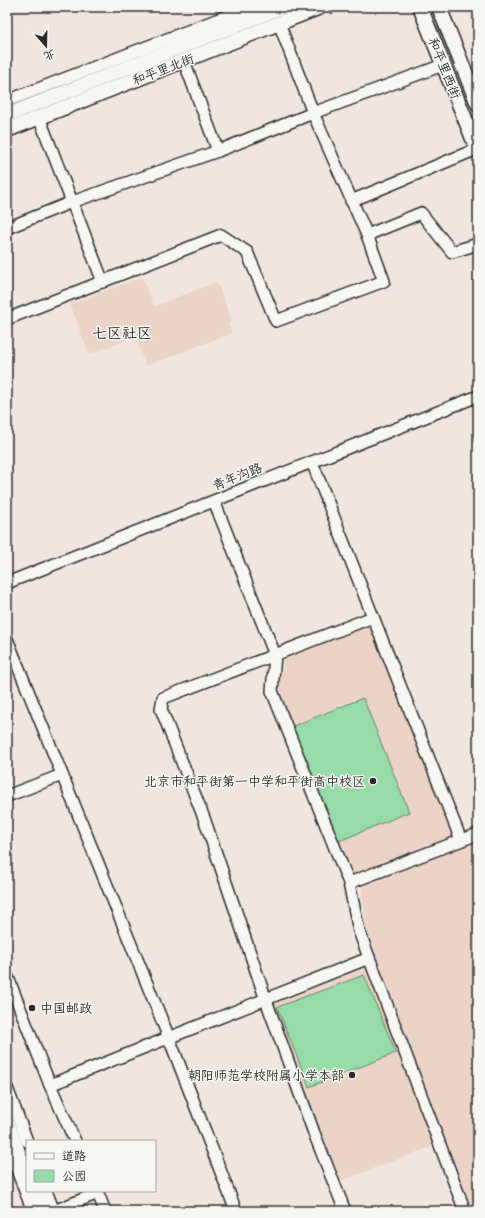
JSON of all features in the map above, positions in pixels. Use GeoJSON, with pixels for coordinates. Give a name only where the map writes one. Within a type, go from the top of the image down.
{"type":"FeatureCollection","features":[{"type":"Feature","properties":{"kind":"main road","name":"和平里北街"},"geometry":{"type":"LineString","coordinates":[[7,115],[282,7]]}},
{"type":"Feature","properties":{"kind":"main road","name":"和平里北街"},"geometry":{"type":"LineString","coordinates":[[7,130],[320,7]]}},
{"type":"Feature","properties":{"kind":"main road","name":"和平里西街"},"geometry":{"type":"LineString","coordinates":[[420,7],[478,150]]}},
{"type":"Feature","properties":{"kind":"main road","name":"和平里西街"},"geometry":{"type":"LineString","coordinates":[[439,7],[478,104]]}},
{"type":"Feature","properties":{"kind":"street"},"geometry":{"type":"LineString","coordinates":[[7,101],[250,7]]}},
{"type":"Feature","properties":{"kind":"street"},"geometry":{"type":"LineString","coordinates":[[7,319],[221,235],[247,252],[276,321],[384,281],[367,235],[313,113],[278,23]]}},
{"type":"Feature","properties":{"kind":"street"},"geometry":{"type":"LineString","coordinates":[[184,61],[218,151]]}},
{"type":"Feature","properties":{"kind":"street"},"geometry":{"type":"LineString","coordinates":[[7,228],[72,202],[218,151],[313,113],[443,65]]}},
{"type":"Feature","properties":{"kind":"street"},"geometry":{"type":"LineString","coordinates":[[39,118],[103,282]]}},
{"type":"Feature","properties":{"kind":"street"},"geometry":{"type":"LineString","coordinates":[[351,201],[478,150]]}},
{"type":"Feature","properties":{"kind":"street"},"geometry":{"type":"LineString","coordinates":[[367,235],[421,213],[452,252],[478,244]]}},
{"type":"Feature","properties":{"kind":"street","name":"青年沟路"},"geometry":{"type":"LineString","coordinates":[[7,583],[478,396]]}},
{"type":"Feature","properties":{"kind":"street"},"geometry":{"type":"LineString","coordinates":[[312,462],[461,840]]}},
{"type":"Feature","properties":{"kind":"street"},"geometry":{"type":"LineString","coordinates":[[214,501],[275,655],[272,690],[349,883],[359,931],[465,1211]]}},
{"type":"Feature","properties":{"kind":"street"},"geometry":{"type":"LineString","coordinates":[[345,1211],[314,1133],[266,1000],[204,818],[161,709],[163,698],[373,617]]}},
{"type":"Feature","properties":{"kind":"street"},"geometry":{"type":"LineString","coordinates":[[7,639],[169,1038],[236,1211]]}},
{"type":"Feature","properties":{"kind":"street"},"geometry":{"type":"LineString","coordinates":[[7,796],[62,775]]}},
{"type":"Feature","properties":{"kind":"street"},"geometry":{"type":"LineString","coordinates":[[349,883],[478,834]]}},
{"type":"Feature","properties":{"kind":"street"},"geometry":{"type":"LineString","coordinates":[[50,1085],[369,958]]}},
{"type":"Feature","properties":{"kind":"street"},"geometry":{"type":"LineString","coordinates":[[7,975],[50,1085],[75,1140]]}},
{"type":"Feature","properties":{"kind":"street"},"geometry":{"type":"LineString","coordinates":[[7,1088],[27,1140]]}},
{"type":"Feature","properties":{"kind":"street"},"geometry":{"type":"LineString","coordinates":[[7,1119],[26,1167]]}},
{"type":"Feature","properties":{"kind":"street"},"geometry":{"type":"LineString","coordinates":[[7,1145],[33,1211]]}},
{"type":"Feature","properties":{"kind":"street"},"geometry":{"type":"LineString","coordinates":[[35,1192],[43,1211]]}},
{"type":"Feature","properties":{"kind":"street"},"geometry":{"type":"LineString","coordinates":[[46,1192],[54,1211],[97,1192],[105,1211]]}},
{"type":"Feature","properties":{"kind":"shaded area"},"geometry":{"type":"Polygon","coordinates":[[[142,277],[154,306],[217,282],[232,321],[228,323],[232,333],[146,366],[135,337],[89,354],[70,304],[142,277]]]}},
{"type":"Feature","properties":{"kind":"shaded area","name":"北京市和平街第一中学和平街高中校区"},"geometry":{"type":"Polygon","coordinates":[[[372,625],[454,836],[351,876],[278,696],[284,658],[372,625]]]}},
{"type":"Feature","properties":{"kind":"shaded area"},"geometry":{"type":"Polygon","coordinates":[[[478,840],[478,1211],[472,1211],[367,933],[361,885],[478,840]]]}},
{"type":"Feature","properties":{"kind":"shaded area","name":"朝阳师范学校附属小学本部"},"geometry":{"type":"Polygon","coordinates":[[[366,968],[433,1146],[338,1182],[271,1005],[366,968]]]}},
{"type":"Feature","properties":{"kind":"green space"},"geometry":{"type":"Polygon","coordinates":[[[363,698],[409,812],[337,842],[291,727],[363,698]]]}},
{"type":"Feature","properties":{"kind":"green space"},"geometry":{"type":"Polygon","coordinates":[[[364,975],[396,1053],[309,1087],[277,1007],[364,975]]]}},
{"type":"Feature","properties":{"kind":"place","name":"北京市和平街第一中学和平街高中校区"},"geometry":{"type":"Point","coordinates":[373,781]}},
{"type":"Feature","properties":{"kind":"place","name":"中国邮政"},"geometry":{"type":"Point","coordinates":[32,1008]}},
{"type":"Feature","properties":{"kind":"place","name":"朝阳师范学校附属小学本部"},"geometry":{"type":"Point","coordinates":[352,1075]}},
{"type":"Feature","properties":{"kind":"district","name":"七区社区"},"geometry":{"type":"Point","coordinates":[122,333]}}]}
